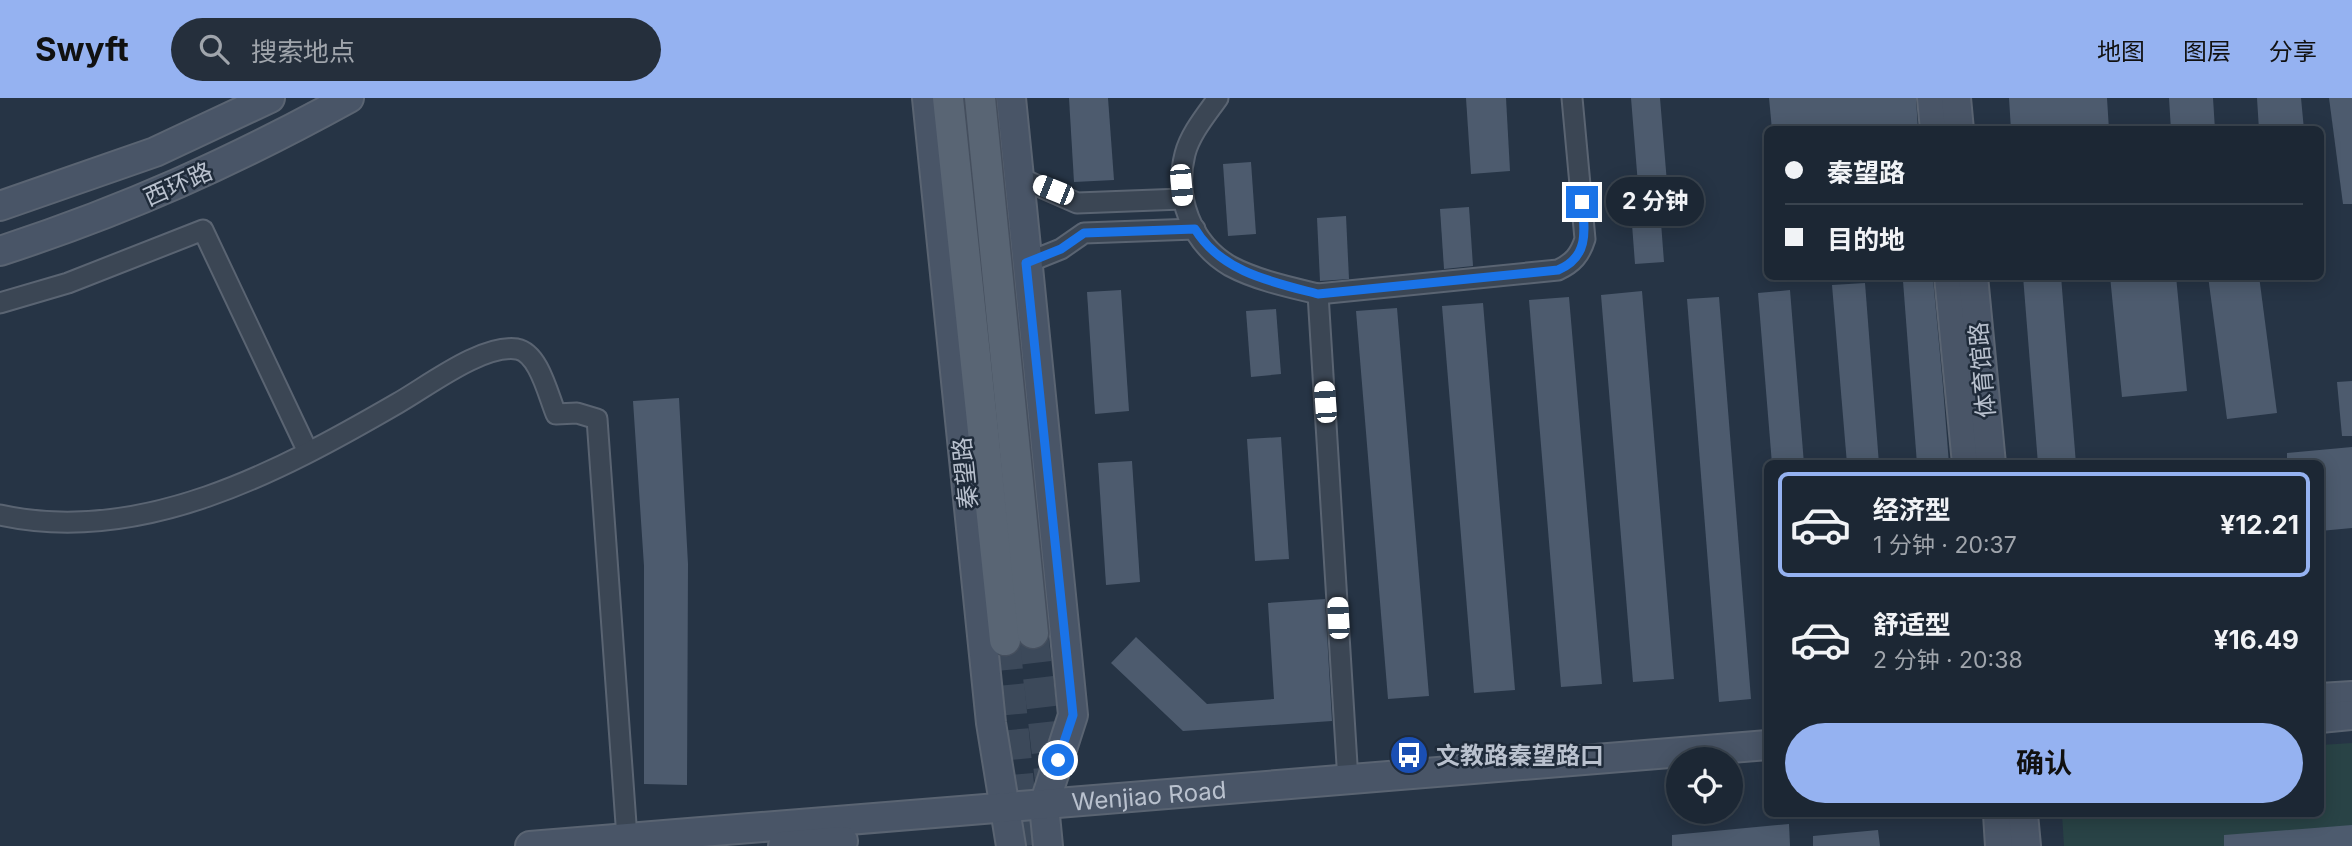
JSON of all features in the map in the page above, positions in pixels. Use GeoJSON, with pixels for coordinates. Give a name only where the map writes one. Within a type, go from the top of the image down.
{"type":"FeatureCollection","features":[{"type":"Feature","properties":{"kind":"main road","name":"西环路"},"geometry":{"type":"LineString","coordinates":[[0,206],[155,152],[270,98]]}},
{"type":"Feature","properties":{"kind":"main road","name":"西环路"},"geometry":{"type":"LineString","coordinates":[[0,251],[97,219],[181,184],[274,139],[349,98]]}},
{"type":"Feature","properties":{"kind":"main road","name":"秦望路"},"geometry":{"type":"LineString","coordinates":[[927,98],[991,723],[1005,832]]}},
{"type":"Feature","properties":{"kind":"main road","name":"秦望路"},"geometry":{"type":"LineString","coordinates":[[948,98],[1004,640]]}},
{"type":"Feature","properties":{"kind":"main road"},"geometry":{"type":"LineString","coordinates":[[980,98],[1033,633]]}},
{"type":"Feature","properties":{"kind":"main road"},"geometry":{"type":"LineString","coordinates":[[1011,98],[1073,715],[1046,825],[1066,846]]}},
{"type":"Feature","properties":{"kind":"main road"},"geometry":{"type":"LineString","coordinates":[[1932,98],[1935,126]]}},
{"type":"Feature","properties":{"kind":"main road"},"geometry":{"type":"LineString","coordinates":[[1956,98],[1959,126]]}},
{"type":"Feature","properties":{"kind":"main road","name":"体育馆路"},"geometry":{"type":"LineString","coordinates":[[1949,280],[1967,460]]}},
{"type":"Feature","properties":{"kind":"main road","name":"体育馆路"},"geometry":{"type":"LineString","coordinates":[[1973,280],[1992,460]]}},
{"type":"Feature","properties":{"kind":"main road"},"geometry":{"type":"LineString","coordinates":[[2324,698],[2352,696]]}},
{"type":"Feature","properties":{"kind":"main road"},"geometry":{"type":"LineString","coordinates":[[2324,718],[2352,715]]}},
{"type":"Feature","properties":{"kind":"main road","name":"Wenjiao Road"},"geometry":{"type":"LineString","coordinates":[[783,846],[1005,832],[1348,781],[1764,745]]}},
{"type":"Feature","properties":{"kind":"main road"},"geometry":{"type":"LineString","coordinates":[[1743,765],[1764,763]]}},
{"type":"Feature","properties":{"kind":"main road","name":"Wenjiao Road"},"geometry":{"type":"LineString","coordinates":[[1046,825],[1666,772]]}},
{"type":"Feature","properties":{"kind":"main road"},"geometry":{"type":"LineString","coordinates":[[1998,817],[2000,846]]}},
{"type":"Feature","properties":{"kind":"main road"},"geometry":{"type":"LineString","coordinates":[[2023,817],[2026,846]]}},
{"type":"Feature","properties":{"kind":"main road","name":"Wenjiao Road"},"geometry":{"type":"LineString","coordinates":[[530,846],[627,838],[1005,832]]}},
{"type":"Feature","properties":{"kind":"street"},"geometry":{"type":"LineString","coordinates":[[1218,98],[1185,152],[1182,199],[1195,229],[1205,245],[1230,265],[1279,284],[1318,294],[1558,270],[1568,265],[1576,258],[1585,239],[1572,98]]}},
{"type":"Feature","properties":{"kind":"street"},"geometry":{"type":"LineString","coordinates":[[1018,177],[1077,203],[1182,199]]}},
{"type":"Feature","properties":{"kind":"street"},"geometry":{"type":"LineString","coordinates":[[1026,263],[1061,249],[1084,233],[1195,229]]}},
{"type":"Feature","properties":{"kind":"street"},"geometry":{"type":"LineString","coordinates":[[0,303],[68,283],[203,230],[308,452]]}},
{"type":"Feature","properties":{"kind":"street"},"geometry":{"type":"LineString","coordinates":[[1318,294],[1348,781]]}},
{"type":"Feature","properties":{"kind":"street"},"geometry":{"type":"LineString","coordinates":[[0,515],[27,521],[129,518],[232,490],[308,452],[488,351],[518,349],[532,356],[556,414],[577,413],[597,419],[627,838]]}},
{"type":"Feature","properties":{"kind":"green space"},"geometry":{"type":"Polygon","coordinates":[[[2352,743],[2352,846],[2064,846],[2062,817],[2324,817],[2324,745],[2352,743]]]}},
{"type":"Feature","properties":{"kind":"building"},"geometry":{"type":"Polygon","coordinates":[[[1069,98],[1108,98],[1114,180],[1074,182],[1069,98]]]}},
{"type":"Feature","properties":{"kind":"building"},"geometry":{"type":"Polygon","coordinates":[[[1466,98],[1506,98],[1510,171],[1471,174],[1466,98]]]}},
{"type":"Feature","properties":{"kind":"building"},"geometry":{"type":"Polygon","coordinates":[[[1631,98],[1660,98],[1668,195],[1659,196],[1664,262],[1635,264],[1630,198],[1639,197],[1631,98]]]}},
{"type":"Feature","properties":{"kind":"building"},"geometry":{"type":"Polygon","coordinates":[[[1769,98],[1916,98],[1918,126],[1772,126],[1769,98]]]}},
{"type":"Feature","properties":{"kind":"building"},"geometry":{"type":"Polygon","coordinates":[[[2009,98],[2107,98],[2109,126],[2011,126],[2009,98]]]}},
{"type":"Feature","properties":{"kind":"building"},"geometry":{"type":"Polygon","coordinates":[[[2169,98],[2213,98],[2215,126],[2171,126],[2169,98]]]}},
{"type":"Feature","properties":{"kind":"building"},"geometry":{"type":"Polygon","coordinates":[[[2257,98],[2301,98],[2304,126],[2259,126],[2257,98]]]}},
{"type":"Feature","properties":{"kind":"building"},"geometry":{"type":"Polygon","coordinates":[[[2329,98],[2352,98],[2352,204],[2343,204],[2329,98]]]}},
{"type":"Feature","properties":{"kind":"building"},"geometry":{"type":"Polygon","coordinates":[[[1251,162],[1256,234],[1228,236],[1223,164],[1251,162]]]}},
{"type":"Feature","properties":{"kind":"building"},"geometry":{"type":"Polygon","coordinates":[[[1469,207],[1473,266],[1444,269],[1440,209],[1469,207]]]}},
{"type":"Feature","properties":{"kind":"building"},"geometry":{"type":"Polygon","coordinates":[[[1346,216],[1349,279],[1320,281],[1317,218],[1346,216]]]}},
{"type":"Feature","properties":{"kind":"building"},"geometry":{"type":"Polygon","coordinates":[[[1933,280],[1949,460],[1917,460],[1903,281],[1933,280]]]}},
{"type":"Feature","properties":{"kind":"building"},"geometry":{"type":"Polygon","coordinates":[[[2023,280],[2061,280],[2076,460],[2038,460],[2023,280]]]}},
{"type":"Feature","properties":{"kind":"building"},"geometry":{"type":"Polygon","coordinates":[[[2110,280],[2176,280],[2187,391],[2122,397],[2110,280]]]}},
{"type":"Feature","properties":{"kind":"building"},"geometry":{"type":"Polygon","coordinates":[[[2209,280],[2260,280],[2277,413],[2227,419],[2209,280]]]}},
{"type":"Feature","properties":{"kind":"building"},"geometry":{"type":"Polygon","coordinates":[[[1865,283],[1879,460],[1847,460],[1832,285],[1865,283]]]}},
{"type":"Feature","properties":{"kind":"building"},"geometry":{"type":"Polygon","coordinates":[[[1121,290],[1129,411],[1095,414],[1087,292],[1121,290]]]}},
{"type":"Feature","properties":{"kind":"building"},"geometry":{"type":"Polygon","coordinates":[[[1790,290],[1804,460],[1772,460],[1758,293],[1790,290]]]}},
{"type":"Feature","properties":{"kind":"building"},"geometry":{"type":"Polygon","coordinates":[[[1642,291],[1674,679],[1633,682],[1601,295],[1642,291]]]}},
{"type":"Feature","properties":{"kind":"building"},"geometry":{"type":"Polygon","coordinates":[[[1569,297],[1602,684],[1561,687],[1529,300],[1569,297]]]}},
{"type":"Feature","properties":{"kind":"building"},"geometry":{"type":"Polygon","coordinates":[[[1719,297],[1751,699],[1719,702],[1687,299],[1719,297]]]}},
{"type":"Feature","properties":{"kind":"building"},"geometry":{"type":"Polygon","coordinates":[[[1483,303],[1515,690],[1474,693],[1442,306],[1483,303]]]}},
{"type":"Feature","properties":{"kind":"building"},"geometry":{"type":"Polygon","coordinates":[[[1397,308],[1429,696],[1388,699],[1356,311],[1397,308]]]}},
{"type":"Feature","properties":{"kind":"building"},"geometry":{"type":"Polygon","coordinates":[[[1276,309],[1281,374],[1251,377],[1246,311],[1276,309]]]}},
{"type":"Feature","properties":{"kind":"building"},"geometry":{"type":"Polygon","coordinates":[[[2352,381],[2352,436],[2342,436],[2337,382],[2352,381]]]}},
{"type":"Feature","properties":{"kind":"building"},"geometry":{"type":"Polygon","coordinates":[[[679,398],[688,564],[687,785],[644,784],[644,566],[633,401],[679,398]]]}},
{"type":"Feature","properties":{"kind":"building"},"geometry":{"type":"Polygon","coordinates":[[[1281,437],[1289,559],[1255,561],[1247,439],[1281,437]]]}},
{"type":"Feature","properties":{"kind":"building"},"geometry":{"type":"Polygon","coordinates":[[[2352,447],[2352,528],[2324,531],[2324,460],[2287,460],[2287,453],[2352,447]]]}},
{"type":"Feature","properties":{"kind":"building"},"geometry":{"type":"Polygon","coordinates":[[[1132,461],[1140,582],[1106,585],[1098,463],[1132,461]]]}},
{"type":"Feature","properties":{"kind":"building"},"geometry":{"type":"Polygon","coordinates":[[[1325,599],[1332,721],[1183,731],[1111,663],[1136,637],[1207,704],[1274,699],[1268,603],[1325,599]]]}},
{"type":"Feature","properties":{"kind":"building"},"geometry":{"type":"Polygon","coordinates":[[[1789,824],[1790,846],[1672,846],[1672,835],[1789,824]]]}},
{"type":"Feature","properties":{"kind":"building"},"geometry":{"type":"Polygon","coordinates":[[[2352,825],[2352,846],[2224,846],[2224,835],[2352,825]]]}},
{"type":"Feature","properties":{"kind":"building"},"geometry":{"type":"Polygon","coordinates":[[[1878,830],[1880,846],[1813,846],[1813,836],[1878,830]]]}},
{"type":"Feature","properties":{"kind":"tunnel"},"geometry":{"type":"LineString","coordinates":[[1033,633],[1051,790]]}},
{"type":"Feature","properties":{"kind":"tunnel"},"geometry":{"type":"LineString","coordinates":[[1005,640],[1025,846]]}},
{"type":"Feature","properties":{"kind":"place","name":"文教路秦望路口"},"geometry":{"type":"Point","coordinates":[1409,755]}},
{"type":"Feature","properties":{"kind":"route"},"geometry":{"type":"LineString","coordinates":[[1058,760],[1073,715],[1026,263],[1061,249],[1084,233],[1195,229],[1205,245],[1230,265],[1279,284],[1318,294],[1558,270],[1568,265],[1582,249],[1585,239],[1582,202]]}}]}
